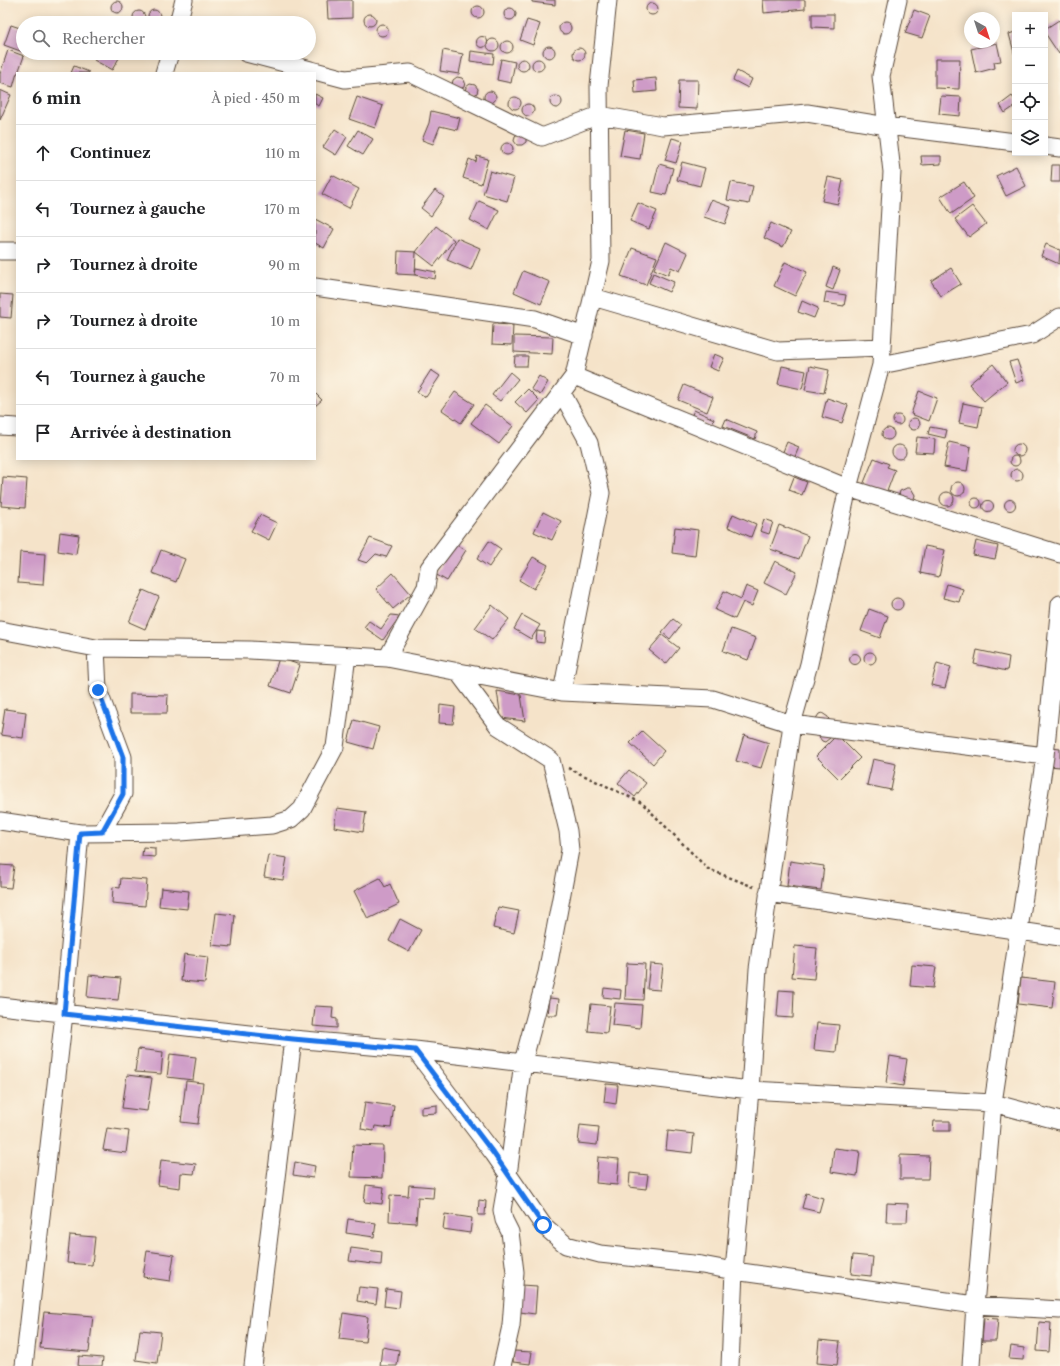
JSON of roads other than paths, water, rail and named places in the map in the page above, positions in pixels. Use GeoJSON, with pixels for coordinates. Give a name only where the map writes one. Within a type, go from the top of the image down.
{"type":"FeatureCollection","features":[{"type":"Feature","properties":{"kind":"street"},"geometry":{"type":"LineString","coordinates":[[180,16],[184,0]]}},
{"type":"Feature","properties":{"kind":"street"},"geometry":{"type":"LineString","coordinates":[[387,658],[426,587],[429,568],[574,376],[601,261],[599,86],[608,0]]}},
{"type":"Feature","properties":{"kind":"street"},"geometry":{"type":"LineString","coordinates":[[730,1366],[734,1272],[750,1090],[758,969],[792,724],[809,664],[848,488],[881,364],[892,172],[881,76],[898,0]]}},
{"type":"Feature","properties":{"kind":"street"},"geometry":{"type":"LineString","coordinates":[[164,72],[168,60]]}},
{"type":"Feature","properties":{"kind":"street"},"geometry":{"type":"LineString","coordinates":[[272,60],[346,80],[410,73],[542,137],[599,115],[663,126],[808,113],[887,126],[1012,142]]}},
{"type":"Feature","properties":{"kind":"street"},"geometry":{"type":"LineString","coordinates":[[1048,146],[1060,148]]}},
{"type":"Feature","properties":{"kind":"street"},"geometry":{"type":"LineString","coordinates":[[0,251],[16,251]]}},
{"type":"Feature","properties":{"kind":"street"},"geometry":{"type":"LineString","coordinates":[[316,287],[535,319],[584,336]]}},
{"type":"Feature","properties":{"kind":"street"},"geometry":{"type":"LineString","coordinates":[[593,297],[778,351],[882,347]]}},
{"type":"Feature","properties":{"kind":"street"},"geometry":{"type":"LineString","coordinates":[[881,364],[1032,335],[1060,317]]}},
{"type":"Feature","properties":{"kind":"street"},"geometry":{"type":"LineString","coordinates":[[574,376],[848,488],[1060,554]]}},
{"type":"Feature","properties":{"kind":"street"},"geometry":{"type":"LineString","coordinates":[[562,393],[589,443],[601,493],[562,692]]}},
{"type":"Feature","properties":{"kind":"street"},"geometry":{"type":"LineString","coordinates":[[0,426],[16,427]]}},
{"type":"Feature","properties":{"kind":"street"},"geometry":{"type":"LineString","coordinates":[[971,1366],[992,1103],[1045,756],[1054,730],[1060,604]]}},
{"type":"Feature","properties":{"kind":"street"},"geometry":{"type":"LineString","coordinates":[[0,630],[96,648],[250,650],[387,658],[562,692],[713,699],[792,724],[1045,756]]}},
{"type":"Feature","properties":{"kind":"street"},"geometry":{"type":"LineString","coordinates":[[96,648],[98,690],[123,757],[123,794],[102,832]]}},
{"type":"Feature","properties":{"kind":"street"},"geometry":{"type":"LineString","coordinates":[[0,821],[80,833],[188,832],[272,825],[291,819],[302,809],[335,747],[346,656]]}},
{"type":"Feature","properties":{"kind":"street"},"geometry":{"type":"LineString","coordinates":[[457,671],[498,726],[551,760],[568,831],[570,850],[547,973],[523,1062],[502,1210],[504,1220],[510,1232],[515,1272],[511,1326],[502,1366]]}},
{"type":"Feature","properties":{"kind":"street"},"geometry":{"type":"LineString","coordinates":[[24,1366],[64,1014],[80,833]]}},
{"type":"Feature","properties":{"kind":"street"},"geometry":{"type":"LineString","coordinates":[[768,893],[1060,937]]}},
{"type":"Feature","properties":{"kind":"street"},"geometry":{"type":"LineString","coordinates":[[0,1006],[293,1039],[523,1062],[750,1090],[992,1103],[1060,1121]]}},
{"type":"Feature","properties":{"kind":"street"},"geometry":{"type":"LineString","coordinates":[[253,1366],[293,1039]]}},
{"type":"Feature","properties":{"kind":"street"},"geometry":{"type":"LineString","coordinates":[[415,1050],[494,1154],[543,1225],[566,1246],[600,1254],[702,1265],[734,1272],[975,1305],[1060,1310]]}}]}
